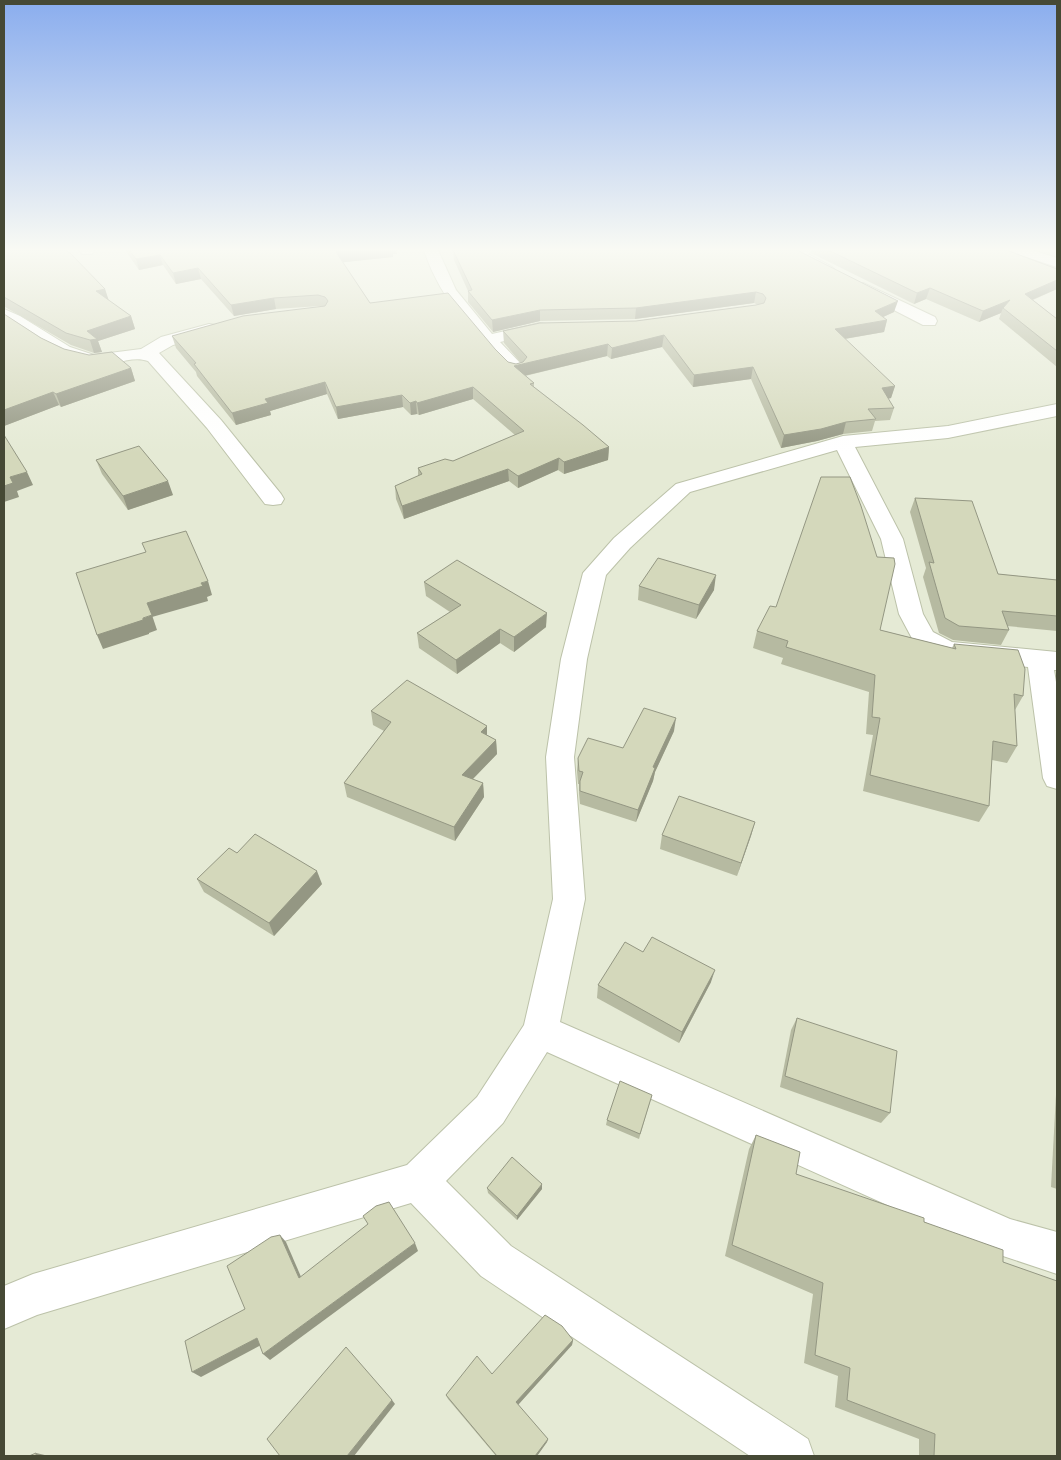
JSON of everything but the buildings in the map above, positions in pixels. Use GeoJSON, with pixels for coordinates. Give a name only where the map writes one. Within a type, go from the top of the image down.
{"type":"FeatureCollection","features":[{"type":"Feature","properties":{"kind":"street"},"geometry":{"type":"LineString","coordinates":[[10,318],[51,344],[87,360],[106,360],[146,353],[167,341],[229,325]]}},
{"type":"Feature","properties":{"kind":"street"},"geometry":{"type":"LineString","coordinates":[[471,318],[488,340],[516,369]]}},
{"type":"Feature","properties":{"kind":"street"},"geometry":{"type":"LineString","coordinates":[[923,318],[929,321]]}},
{"type":"Feature","properties":{"kind":"street"},"geometry":{"type":"LineString","coordinates":[[488,340],[540,328],[559,328]]}},
{"type":"Feature","properties":{"kind":"street"},"geometry":{"type":"LineString","coordinates":[[146,353],[159,362],[214,424],[274,498]]}},
{"type":"Feature","properties":{"kind":"street"},"geometry":{"type":"LineString","coordinates":[[4,1308],[33,1294],[418,1181],[490,1110],[540,1031],[569,899],[560,757],[574,659],[595,573],[622,543],[683,488],[843,442],[948,432],[1057,410]]}},
{"type":"Feature","properties":{"kind":"street"},"geometry":{"type":"LineString","coordinates":[[843,442],[892,539],[911,614],[924,638],[947,650],[1049,661],[1057,778]]}},
{"type":"Feature","properties":{"kind":"street"},"geometry":{"type":"LineString","coordinates":[[540,1031],[1008,1239],[1057,1253]]}},
{"type":"Feature","properties":{"kind":"street"},"geometry":{"type":"LineString","coordinates":[[418,1181],[496,1260],[791,1456]]}},
{"type":"Feature","properties":{"kind":"shaded area"},"geometry":{"type":"Polygon","coordinates":[[[4,318],[1057,318],[1057,1456],[4,1456],[4,318]]]}}]}
